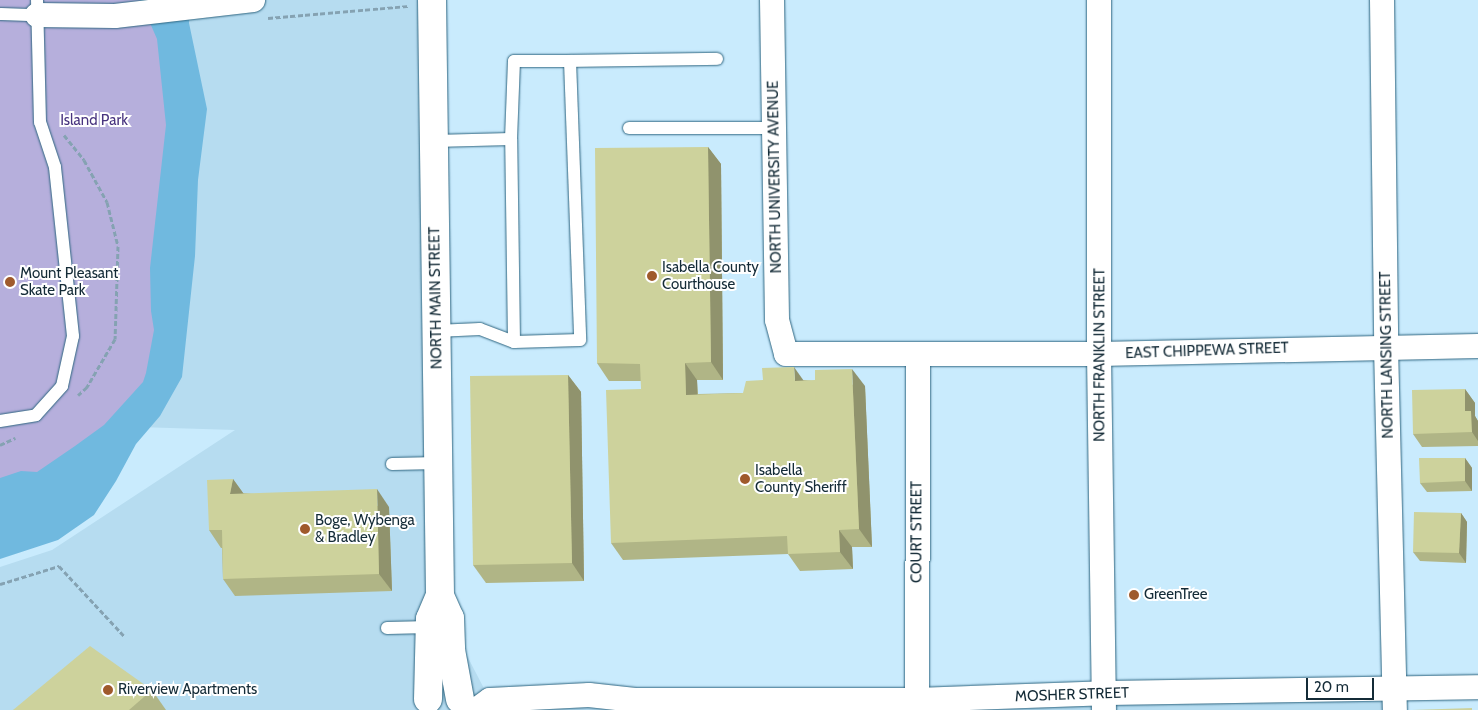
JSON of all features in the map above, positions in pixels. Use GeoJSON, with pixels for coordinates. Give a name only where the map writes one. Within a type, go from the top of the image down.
{"type":"FeatureCollection","features":[{"type":"Feature","properties":{"kind":"street","name":"NORTH UNIVERSITY AVENUE"},"geometry":{"type":"LineString","coordinates":[[772,0],[777,320],[786,354]]}},
{"type":"Feature","properties":{"kind":"street","name":"NORTH FRANKLIN STREET"},"geometry":{"type":"LineString","coordinates":[[1099,0],[1099,354],[1104,702]]}},
{"type":"Feature","properties":{"kind":"street","name":"NORTH LANSING STREET"},"geometry":{"type":"LineString","coordinates":[[1382,0],[1386,346],[1396,699]]}},
{"type":"Feature","properties":{"kind":"street","name":"NORTH MAIN STREET"},"geometry":{"type":"LineString","coordinates":[[421,3],[434,140],[440,596],[450,618],[452,650],[469,706]]}},
{"type":"Feature","properties":{"kind":"street"},"geometry":{"type":"LineString","coordinates":[[37,7],[115,16],[224,4],[256,9]]}},
{"type":"Feature","properties":{"kind":"street","name":"EAST CHIPPEWA STREET"},"geometry":{"type":"LineString","coordinates":[[786,354],[1099,354],[1386,346],[1478,346]]}},
{"type":"Feature","properties":{"kind":"street","name":"COURT STREET"},"geometry":{"type":"LineString","coordinates":[[917,705],[918,354]]}},
{"type":"Feature","properties":{"kind":"street","name":"NORTH MAIN STREET"},"geometry":{"type":"LineString","coordinates":[[421,704],[430,619],[440,596]]}},
{"type":"Feature","properties":{"kind":"street","name":"MOSHER STREET"},"geometry":{"type":"LineString","coordinates":[[469,706],[490,700],[589,694],[636,700],[917,705],[1396,699],[1478,687]]}},
{"type":"Feature","properties":{"kind":"street"},"geometry":{"type":"LineString","coordinates":[[421,704],[449,696],[469,706]]}},
{"type":"Feature","properties":{"kind":"street","name":"MOSHER STREET"},"geometry":{"type":"LineString","coordinates":[[598,710],[636,700]]}},
{"type":"Feature","properties":{"kind":"lane"},"geometry":{"type":"LineString","coordinates":[[0,14],[37,7],[40,122],[55,167],[73,336],[62,386],[36,415],[0,421]]}},
{"type":"Feature","properties":{"kind":"lane"},"geometry":{"type":"LineString","coordinates":[[514,342],[511,140],[514,61],[717,59]]}},
{"type":"Feature","properties":{"kind":"lane"},"geometry":{"type":"LineString","coordinates":[[436,330],[480,329],[514,342],[580,340],[570,61]]}},
{"type":"Feature","properties":{"kind":"lane"},"geometry":{"type":"LineString","coordinates":[[629,128],[774,128]]}},
{"type":"Feature","properties":{"kind":"lane"},"geometry":{"type":"LineString","coordinates":[[434,140],[511,140]]}},
{"type":"Feature","properties":{"kind":"lane"},"geometry":{"type":"LineString","coordinates":[[392,464],[438,463]]}},
{"type":"Feature","properties":{"kind":"lane"},"geometry":{"type":"LineString","coordinates":[[388,628],[430,627]]}},
{"type":"Feature","properties":{"kind":"path"},"geometry":{"type":"LineString","coordinates":[[256,9],[421,3]]}},
{"type":"Feature","properties":{"kind":"path"},"geometry":{"type":"LineString","coordinates":[[0,584],[59,566],[124,636]]}},
{"type":"Feature","properties":{"kind":"shaded area"},"geometry":{"type":"Polygon","coordinates":[[[165,0],[432,0],[450,623],[490,700],[1104,693],[1395,702],[1395,710],[0,710],[0,567],[52,550],[235,430],[138,427],[165,0]]]}},
{"type":"Feature","properties":{"kind":"green space","name":"Island Park"},"geometry":{"type":"Polygon","coordinates":[[[0,0],[162,0],[189,108],[163,403],[0,517],[0,0]]]}},
{"type":"Feature","properties":{"kind":"water"},"geometry":{"type":"Polygon","coordinates":[[[140,0],[190,0],[189,23],[207,109],[198,180],[195,256],[182,377],[160,416],[136,444],[116,481],[94,515],[58,540],[0,559],[0,478],[21,471],[37,472],[75,446],[104,425],[143,382],[146,373],[154,330],[151,311],[150,268],[166,125],[157,39],[140,0]]]}},
{"type":"Feature","properties":{"kind":"building"},"geometry":{"type":"Polygon","coordinates":[[[708,147],[711,362],[685,363],[686,395],[743,393],[746,381],[763,380],[762,368],[794,367],[795,381],[815,380],[815,370],[852,369],[859,529],[839,530],[840,552],[788,554],[787,536],[611,543],[606,390],[641,389],[640,364],[597,363],[595,148],[708,147]]]}},
{"type":"Feature","properties":{"kind":"building"},"geometry":{"type":"Polygon","coordinates":[[[568,375],[572,563],[473,565],[470,376],[568,375]]]}},
{"type":"Feature","properties":{"kind":"building"},"geometry":{"type":"Polygon","coordinates":[[[1465,389],[1465,411],[1471,411],[1472,432],[1413,434],[1412,390],[1465,389]]]}},
{"type":"Feature","properties":{"kind":"building"},"geometry":{"type":"Polygon","coordinates":[[[1419,458],[1465,458],[1465,481],[1420,483],[1419,458]]]}},
{"type":"Feature","properties":{"kind":"building","name":"Boge, Wybenga & Bradley"},"geometry":{"type":"Polygon","coordinates":[[[233,479],[230,494],[377,489],[379,574],[223,579],[222,530],[209,530],[207,480],[233,479]]]}},
{"type":"Feature","properties":{"kind":"building"},"geometry":{"type":"Polygon","coordinates":[[[1414,512],[1461,513],[1459,553],[1413,552],[1414,512]]]}},
{"type":"Feature","properties":{"kind":"building"},"geometry":{"type":"Polygon","coordinates":[[[90,646],[152,690],[129,710],[13,710],[90,646]]]}},
{"type":"Feature","properties":{"kind":"building"},"geometry":{"type":"Polygon","coordinates":[[[1472,708],[1472,710],[1412,710],[1472,708]]]}},
{"type":"Feature","properties":{"kind":"place","name":"Isabella County Courthouse"},"geometry":{"type":"Point","coordinates":[652,276]}},
{"type":"Feature","properties":{"kind":"place","name":"Mount Pleasant Skate Park"},"geometry":{"type":"Point","coordinates":[10,282]}},
{"type":"Feature","properties":{"kind":"place","name":"Isabella County Sheriff"},"geometry":{"type":"Point","coordinates":[745,479]}},
{"type":"Feature","properties":{"kind":"place","name":"Boge, Wybenga & Bradley"},"geometry":{"type":"Point","coordinates":[305,529]}},
{"type":"Feature","properties":{"kind":"place","name":"GreenTree"},"geometry":{"type":"Point","coordinates":[1134,595]}},
{"type":"Feature","properties":{"kind":"place","name":"Riverview Apartments"},"geometry":{"type":"Point","coordinates":[108,690]}}]}
